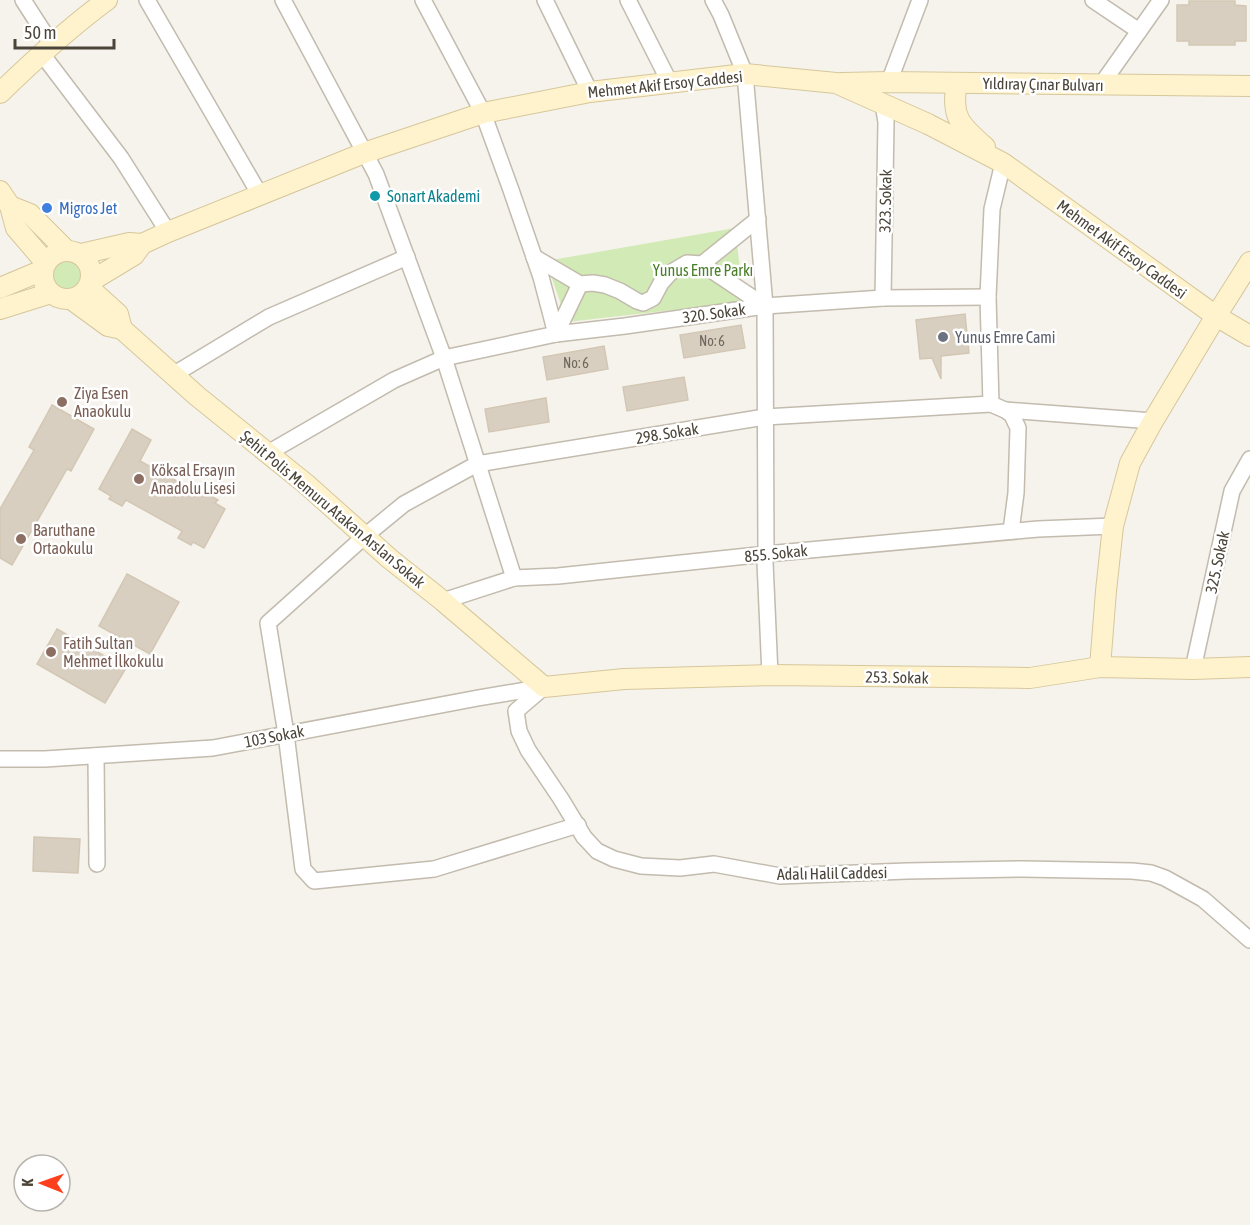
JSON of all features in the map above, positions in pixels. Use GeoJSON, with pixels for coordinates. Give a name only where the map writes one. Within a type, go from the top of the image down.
{"type":"FeatureCollection","features":[{"type":"Feature","properties":{"kind":"street"},"geometry":{"type":"LineString","coordinates":[[23,0],[47,49],[168,232]]}},
{"type":"Feature","properties":{"kind":"street"},"geometry":{"type":"LineString","coordinates":[[0,93],[47,49],[107,0]]}},
{"type":"Feature","properties":{"kind":"street"},"geometry":{"type":"LineString","coordinates":[[147,0],[260,195]]}},
{"type":"Feature","properties":{"kind":"street"},"geometry":{"type":"LineString","coordinates":[[283,0],[376,174],[444,358],[514,578]]}},
{"type":"Feature","properties":{"kind":"street"},"geometry":{"type":"LineString","coordinates":[[423,0],[483,113],[534,257],[556,334]]}},
{"type":"Feature","properties":{"kind":"street"},"geometry":{"type":"LineString","coordinates":[[545,0],[590,92]]}},
{"type":"Feature","properties":{"kind":"street"},"geometry":{"type":"LineString","coordinates":[[628,0],[670,83]]}},
{"type":"Feature","properties":{"kind":"street"},"geometry":{"type":"LineString","coordinates":[[713,0],[745,74],[758,219],[765,306],[765,562],[770,675]]}},
{"type":"Feature","properties":{"kind":"street"},"geometry":{"type":"LineString","coordinates":[[889,82],[920,0]]}},
{"type":"Feature","properties":{"kind":"street"},"geometry":{"type":"LineString","coordinates":[[1093,0],[1139,31]]}},
{"type":"Feature","properties":{"kind":"street"},"geometry":{"type":"LineString","coordinates":[[1101,85],[1161,0]]}},
{"type":"Feature","properties":{"kind":"street","name":"Mehmet Akif Ersoy Caddesi"},"geometry":{"type":"LineString","coordinates":[[142,244],[364,153],[483,113],[590,92],[745,74],[836,83],[928,124],[1003,163],[1215,316],[1250,336]]}},
{"type":"Feature","properties":{"kind":"street","name":"Yıldıray Çınar Bulvarı"},"geometry":{"type":"LineString","coordinates":[[836,83],[1250,86]]}},
{"type":"Feature","properties":{"kind":"street"},"geometry":{"type":"LineString","coordinates":[[922,83],[915,90],[915,109],[928,124]]}},
{"type":"Feature","properties":{"kind":"street"},"geometry":{"type":"LineString","coordinates":[[957,83],[954,100],[957,117],[968,132],[1003,163],[992,209],[988,297],[998,407],[1012,415],[1018,428],[1016,493],[1011,531]]}},
{"type":"Feature","properties":{"kind":"street","name":"323. Sokak"},"geometry":{"type":"LineString","coordinates":[[883,104],[886,122],[883,298]]}},
{"type":"Feature","properties":{"kind":"street"},"geometry":{"type":"LineString","coordinates":[[5,198],[30,214],[74,252],[86,259],[92,273],[90,284]]}},
{"type":"Feature","properties":{"kind":"street"},"geometry":{"type":"LineString","coordinates":[[5,198],[16,228],[45,267]]}},
{"type":"Feature","properties":{"kind":"street"},"geometry":{"type":"LineString","coordinates":[[702,264],[758,219]]}},
{"type":"Feature","properties":{"kind":"street"},"geometry":{"type":"LineString","coordinates":[[129,243],[142,244],[134,255],[90,284],[84,293],[71,299],[64,299],[51,293],[43,279],[45,267],[51,256],[58,252],[74,252],[129,243]]}},
{"type":"Feature","properties":{"kind":"street"},"geometry":{"type":"LineString","coordinates":[[173,375],[269,317],[407,256]]}},
{"type":"Feature","properties":{"kind":"street"},"geometry":{"type":"LineString","coordinates":[[534,257],[580,284],[605,285],[644,303],[653,298],[669,273],[687,263],[702,264],[765,306]]}},
{"type":"Feature","properties":{"kind":"street"},"geometry":{"type":"LineString","coordinates":[[1100,667],[1113,526],[1130,463],[1215,316],[1250,262]]}},
{"type":"Feature","properties":{"kind":"street"},"geometry":{"type":"LineString","coordinates":[[0,288],[45,267]]}},
{"type":"Feature","properties":{"kind":"street"},"geometry":{"type":"LineString","coordinates":[[71,299],[108,326],[122,329],[118,315],[90,284]]}},
{"type":"Feature","properties":{"kind":"street"},"geometry":{"type":"LineString","coordinates":[[556,334],[580,284]]}},
{"type":"Feature","properties":{"kind":"street"},"geometry":{"type":"LineString","coordinates":[[0,309],[51,293]]}},
{"type":"Feature","properties":{"kind":"street","name":"320. Sokak"},"geometry":{"type":"LineString","coordinates":[[268,453],[394,380],[444,358],[556,334],[765,306],[883,298],[988,297]]}},
{"type":"Feature","properties":{"kind":"street"},"geometry":{"type":"LineString","coordinates":[[644,303],[645,323]]}},
{"type":"Feature","properties":{"kind":"street","name":"Şehit Polis Memuru Atakan Arslan Sokak"},"geometry":{"type":"LineString","coordinates":[[122,329],[173,375],[306,484],[390,559],[544,687]]}},
{"type":"Feature","properties":{"kind":"street","name":"298. Sokak"},"geometry":{"type":"LineString","coordinates":[[286,734],[268,623],[404,504],[477,464],[765,417],[998,407],[1153,421]]}},
{"type":"Feature","properties":{"kind":"street","name":"325. Sokak"},"geometry":{"type":"LineString","coordinates":[[1193,669],[1232,491],[1250,459]]}},
{"type":"Feature","properties":{"kind":"street","name":"855. Sokak"},"geometry":{"type":"LineString","coordinates":[[443,601],[514,578],[558,576],[1011,531],[1113,526]]}},
{"type":"Feature","properties":{"kind":"street","name":"253. Sokak"},"geometry":{"type":"LineString","coordinates":[[544,687],[624,679],[770,675],[1030,678],[1100,667],[1193,669],[1250,667]]}},
{"type":"Feature","properties":{"kind":"street","name":"103 Sokak"},"geometry":{"type":"LineString","coordinates":[[0,759],[45,759],[213,748],[544,687]]}},
{"type":"Feature","properties":{"kind":"street","name":"Adalı Halil Caddesi"},"geometry":{"type":"LineString","coordinates":[[544,687],[516,711],[519,731],[528,750],[584,837],[597,851],[614,859],[641,866],[680,868],[714,864],[780,876],[1023,869],[1151,873],[1203,899],[1250,940]]}},
{"type":"Feature","properties":{"kind":"street"},"geometry":{"type":"LineString","coordinates":[[286,734],[303,869],[314,881],[434,869],[578,825]]}},
{"type":"Feature","properties":{"kind":"street"},"geometry":{"type":"LineString","coordinates":[[96,756],[97,864]]}},
{"type":"Feature","properties":{"kind":"green space","name":"Yunus Emre Parkı"},"geometry":{"type":"Polygon","coordinates":[[[735,228],[744,302],[567,322],[546,261],[735,228]]]}},
{"type":"Feature","properties":{"kind":"green space"},"geometry":{"type":"Polygon","coordinates":[[[67,259],[79,264],[84,276],[79,288],[67,293],[55,288],[50,276],[55,264],[67,259]]]}},
{"type":"Feature","properties":{"kind":"building"},"geometry":{"type":"Polygon","coordinates":[[[1189,1],[1235,1],[1235,5],[1246,6],[1246,41],[1235,41],[1235,45],[1189,45],[1189,41],[1177,41],[1177,5],[1189,5],[1189,1]]]}},
{"type":"Feature","properties":{"kind":"building","name":"Yunus Emre Cami"},"geometry":{"type":"Polygon","coordinates":[[[965,314],[969,353],[941,356],[941,379],[932,358],[920,359],[916,320],[965,314]]]}},
{"type":"Feature","properties":{"kind":"building"},"geometry":{"type":"Polygon","coordinates":[[[741,325],[745,348],[684,358],[680,335],[741,325]]]}},
{"type":"Feature","properties":{"kind":"building"},"geometry":{"type":"Polygon","coordinates":[[[604,346],[608,369],[547,380],[543,357],[604,346]]]}},
{"type":"Feature","properties":{"kind":"building"},"geometry":{"type":"Polygon","coordinates":[[[684,377],[688,400],[627,411],[623,387],[684,377]]]}},
{"type":"Feature","properties":{"kind":"building"},"geometry":{"type":"Polygon","coordinates":[[[546,398],[549,422],[489,432],[485,409],[546,398]]]}},
{"type":"Feature","properties":{"kind":"building"},"geometry":{"type":"Polygon","coordinates":[[[52,405],[94,429],[71,471],[67,469],[12,565],[0,558],[0,509],[34,450],[29,447],[52,405]]]}},
{"type":"Feature","properties":{"kind":"building","name":"Köksal Ersayın Anadolu Lisesi"},"geometry":{"type":"Polygon","coordinates":[[[132,429],[151,440],[140,461],[206,497],[207,494],[218,500],[215,503],[225,509],[204,548],[193,542],[191,545],[178,538],[182,531],[126,500],[122,506],[109,499],[111,496],[99,489],[132,429]]]}},
{"type":"Feature","properties":{"kind":"building"},"geometry":{"type":"Polygon","coordinates":[[[127,574],[179,602],[150,654],[99,626],[127,574]]]}},
{"type":"Feature","properties":{"kind":"building"},"geometry":{"type":"Polygon","coordinates":[[[57,629],[126,668],[105,703],[37,664],[57,629]]]}},
{"type":"Feature","properties":{"kind":"building"},"geometry":{"type":"Polygon","coordinates":[[[34,837],[80,839],[78,873],[33,871],[34,837]]]}},
{"type":"Feature","properties":{"kind":"place","name":"Sonart Akademi"},"geometry":{"type":"Point","coordinates":[375,196]}},
{"type":"Feature","properties":{"kind":"place","name":"Migros Jet"},"geometry":{"type":"Point","coordinates":[47,208]}},
{"type":"Feature","properties":{"kind":"place","name":"Yunus Emre Cami"},"geometry":{"type":"Point","coordinates":[943,337]}},
{"type":"Feature","properties":{"kind":"place","name":"Ziya Esen Anaokulu"},"geometry":{"type":"Point","coordinates":[62,402]}},
{"type":"Feature","properties":{"kind":"place","name":"Köksal Ersayın Anadolu Lisesi"},"geometry":{"type":"Point","coordinates":[139,479]}},
{"type":"Feature","properties":{"kind":"place","name":"Baruthane Ortaokulu"},"geometry":{"type":"Point","coordinates":[21,539]}},
{"type":"Feature","properties":{"kind":"place","name":"Fatih Sultan Mehmet İlkokulu"},"geometry":{"type":"Point","coordinates":[51,652]}}]}
